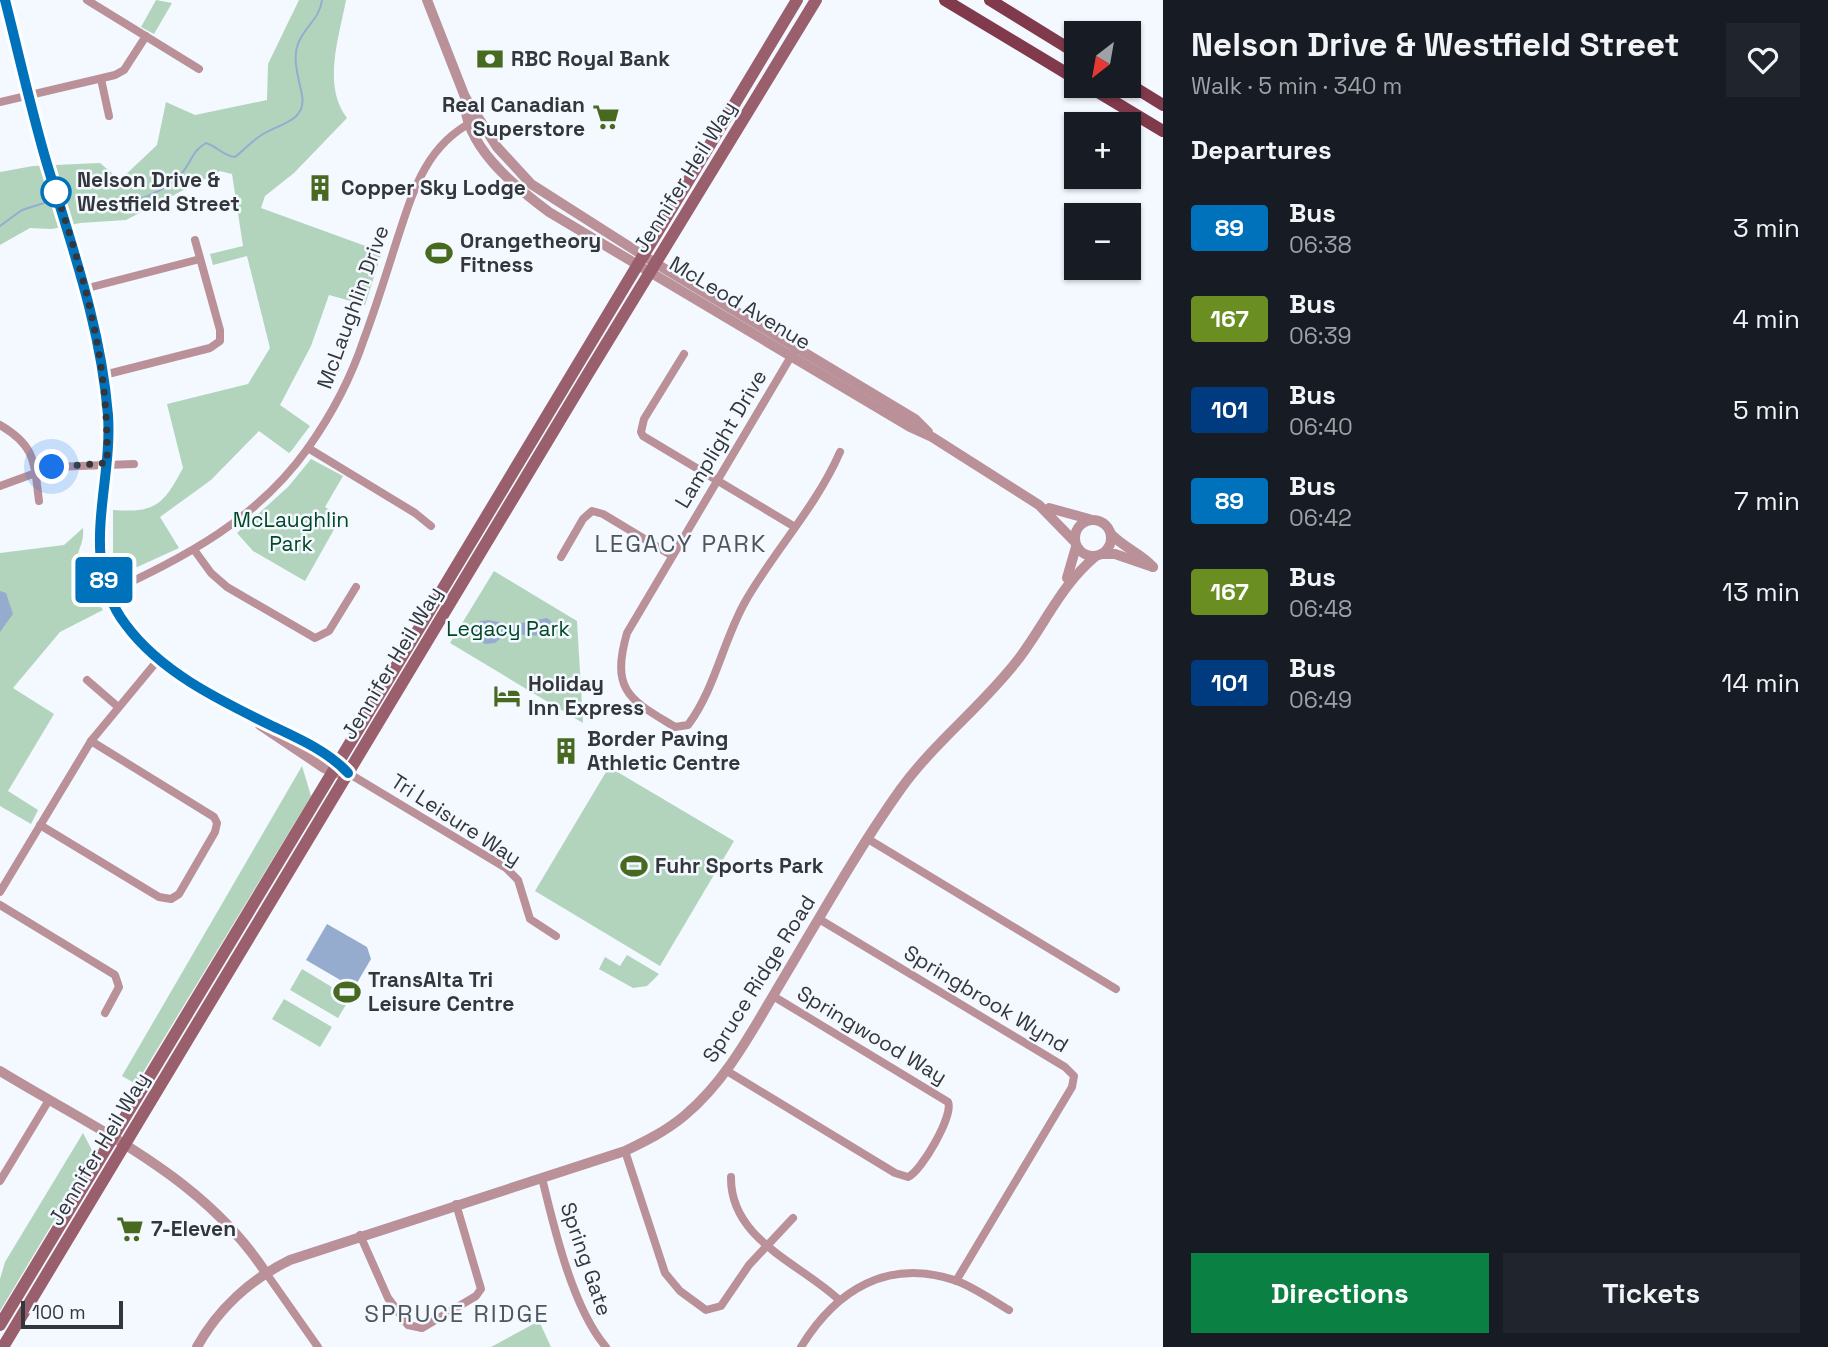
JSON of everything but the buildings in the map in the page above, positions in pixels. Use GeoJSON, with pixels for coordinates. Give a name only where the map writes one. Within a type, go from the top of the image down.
{"type":"FeatureCollection","features":[{"type":"Feature","properties":{"kind":"main road","name":"Jennifer Heil Way"},"geometry":{"type":"LineString","coordinates":[[3,1347],[118,1142],[335,768],[797,0]]}},
{"type":"Feature","properties":{"kind":"main road","name":"Jennifer Heil Way"},"geometry":{"type":"LineString","coordinates":[[0,1325],[118,1142],[348,773],[816,0]]}},
{"type":"Feature","properties":{"kind":"main road"},"geometry":{"type":"LineString","coordinates":[[945,0],[1064,72]]}},
{"type":"Feature","properties":{"kind":"main road"},"geometry":{"type":"LineString","coordinates":[[990,0],[1064,46]]}},
{"type":"Feature","properties":{"kind":"main road"},"geometry":{"type":"LineString","coordinates":[[1141,91],[1163,105]]}},
{"type":"Feature","properties":{"kind":"main road"},"geometry":{"type":"LineString","coordinates":[[1108,98],[1163,131]]}},
{"type":"Feature","properties":{"kind":"street"},"geometry":{"type":"LineString","coordinates":[[5,0],[84,289],[104,374],[107,463],[98,541],[108,593],[123,622],[158,660],[335,768],[348,773]]}},
{"type":"Feature","properties":{"kind":"street"},"geometry":{"type":"LineString","coordinates":[[87,0],[199,69]]}},
{"type":"Feature","properties":{"kind":"street","name":"McLeod Avenue"},"geometry":{"type":"LineString","coordinates":[[427,0],[474,121],[531,184],[640,260],[794,352],[915,419],[932,437],[1039,505],[1075,544]]}},
{"type":"Feature","properties":{"kind":"street"},"geometry":{"type":"LineString","coordinates":[[0,102],[101,79],[124,70],[146,36]]}},
{"type":"Feature","properties":{"kind":"street"},"geometry":{"type":"LineString","coordinates":[[101,79],[109,116]]}},
{"type":"Feature","properties":{"kind":"street","name":"McLaughlin Drive"},"geometry":{"type":"LineString","coordinates":[[108,593],[195,551],[258,503],[308,448],[352,371],[420,174],[438,148],[474,121]]}},
{"type":"Feature","properties":{"kind":"street"},"geometry":{"type":"LineString","coordinates":[[104,374],[210,348],[220,341],[220,330],[195,240]]}},
{"type":"Feature","properties":{"kind":"street"},"geometry":{"type":"LineString","coordinates":[[84,289],[200,259]]}},
{"type":"Feature","properties":{"kind":"street","name":"Lamplight Drive"},"geometry":{"type":"LineString","coordinates":[[794,352],[626,633],[622,663],[631,699],[679,729],[688,725],[702,702],[744,604],[840,452]]}},
{"type":"Feature","properties":{"kind":"street"},"geometry":{"type":"LineString","coordinates":[[684,354],[644,419],[641,432],[795,527]]}},
{"type":"Feature","properties":{"kind":"street"},"geometry":{"type":"LineString","coordinates":[[0,425],[25,442],[35,471],[39,501]]}},
{"type":"Feature","properties":{"kind":"street"},"geometry":{"type":"LineString","coordinates":[[308,448],[415,513],[431,526]]}},
{"type":"Feature","properties":{"kind":"street"},"geometry":{"type":"LineString","coordinates":[[0,486],[35,471],[74,464],[134,464]]}},
{"type":"Feature","properties":{"kind":"street","name":"McLeod Avenue"},"geometry":{"type":"LineString","coordinates":[[1039,505],[1089,519]]}},
{"type":"Feature","properties":{"kind":"street"},"geometry":{"type":"LineString","coordinates":[[561,557],[583,519],[592,512],[599,511],[671,555]]}},
{"type":"Feature","properties":{"kind":"street"},"geometry":{"type":"LineString","coordinates":[[1089,519],[1105,523],[1111,534],[1121,544],[1144,556],[1153,566],[1115,554],[1083,554],[1075,544],[1077,528],[1089,519]]}},
{"type":"Feature","properties":{"kind":"street"},"geometry":{"type":"LineString","coordinates":[[1099,555],[1109,547],[1111,534]]}},
{"type":"Feature","properties":{"kind":"street","name":"Spruce Ridge Road"},"geometry":{"type":"LineString","coordinates":[[1064,587],[1075,544]]}},
{"type":"Feature","properties":{"kind":"street"},"geometry":{"type":"LineString","coordinates":[[195,551],[211,573],[227,587],[315,638],[329,631],[356,587]]}},
{"type":"Feature","properties":{"kind":"street","name":"Spruce Ridge Road"},"geometry":{"type":"LineString","coordinates":[[197,1347],[217,1317],[238,1294],[266,1273],[290,1260],[625,1150],[673,1125],[727,1071],[868,839],[921,763],[1020,656],[1064,587],[1099,555]]}},
{"type":"Feature","properties":{"kind":"street"},"geometry":{"type":"LineString","coordinates":[[0,892],[91,741],[117,706],[158,660]]}},
{"type":"Feature","properties":{"kind":"street"},"geometry":{"type":"LineString","coordinates":[[87,680],[117,706]]}},
{"type":"Feature","properties":{"kind":"street"},"geometry":{"type":"LineString","coordinates":[[40,825],[159,897],[171,899],[179,894],[215,832],[215,817],[91,741]]}},
{"type":"Feature","properties":{"kind":"street","name":"Tri Leisure Way"},"geometry":{"type":"LineString","coordinates":[[348,773],[506,868],[518,880],[530,919],[556,936]]}},
{"type":"Feature","properties":{"kind":"street"},"geometry":{"type":"LineString","coordinates":[[868,839],[1116,989]]}},
{"type":"Feature","properties":{"kind":"street"},"geometry":{"type":"LineString","coordinates":[[0,905],[115,975],[119,987],[104,1013]]}},
{"type":"Feature","properties":{"kind":"street","name":"Springbrook Wynd"},"geometry":{"type":"LineString","coordinates":[[819,919],[1065,1067],[1074,1076],[1072,1087],[956,1281]]}},
{"type":"Feature","properties":{"kind":"street","name":"Springwood Way"},"geometry":{"type":"LineString","coordinates":[[727,1071],[895,1173],[908,1177],[918,1169],[949,1117],[948,1102],[773,996]]}},
{"type":"Feature","properties":{"kind":"street"},"geometry":{"type":"LineString","coordinates":[[0,1070],[174,1176],[211,1206],[233,1229],[266,1273],[313,1345]]}},
{"type":"Feature","properties":{"kind":"street"},"geometry":{"type":"LineString","coordinates":[[0,1181],[49,1100]]}},
{"type":"Feature","properties":{"kind":"street"},"geometry":{"type":"LineString","coordinates":[[625,1150],[665,1273],[680,1291],[706,1310],[721,1306],[767,1245],[793,1218]]}},
{"type":"Feature","properties":{"kind":"street"},"geometry":{"type":"LineString","coordinates":[[731,1177],[734,1205],[743,1221],[767,1245],[838,1299]]}},
{"type":"Feature","properties":{"kind":"street","name":"Spring Gate"},"geometry":{"type":"LineString","coordinates":[[542,1178],[578,1298],[594,1334],[606,1347]]}},
{"type":"Feature","properties":{"kind":"street"},"geometry":{"type":"LineString","coordinates":[[360,1235],[388,1298],[408,1325],[422,1328],[476,1296],[481,1289],[456,1204]]}},
{"type":"Feature","properties":{"kind":"street"},"geometry":{"type":"LineString","coordinates":[[801,1347],[824,1313],[838,1299],[864,1284],[894,1275],[923,1275],[956,1281],[1009,1310]]}},
{"type":"Feature","properties":{"kind":"green space"},"geometry":{"type":"Polygon","coordinates":[[[156,0],[172,3],[154,34],[141,27],[156,0]]]}},
{"type":"Feature","properties":{"kind":"green space"},"geometry":{"type":"Polygon","coordinates":[[[299,0],[346,0],[334,61],[334,76],[339,105],[347,118],[294,173],[265,196],[261,208],[382,252],[365,305],[329,295],[311,346],[280,405],[310,426],[292,450],[289,453],[259,431],[211,480],[160,517],[179,548],[113,578],[113,510],[139,510],[157,504],[170,491],[183,468],[167,404],[248,384],[270,348],[247,256],[213,265],[210,254],[243,246],[232,174],[220,171],[126,220],[80,223],[52,229],[30,228],[0,245],[0,172],[33,166],[100,163],[120,180],[157,145],[166,102],[195,115],[267,100],[268,64],[299,0]]]}},
{"type":"Feature","properties":{"kind":"green space","name":"McLaughlin Park"},"geometry":{"type":"Polygon","coordinates":[[[311,459],[343,476],[325,507],[341,517],[305,581],[253,551],[237,533],[288,487],[311,459]]]}},
{"type":"Feature","properties":{"kind":"green space"},"geometry":{"type":"Polygon","coordinates":[[[83,528],[78,555],[79,570],[103,610],[60,632],[13,688],[54,714],[8,791],[38,810],[31,824],[0,806],[0,553],[64,545],[83,528]]]}},
{"type":"Feature","properties":{"kind":"green space","name":"Legacy Park"},"geometry":{"type":"Polygon","coordinates":[[[494,571],[577,621],[583,723],[450,643],[494,571]]]}},
{"type":"Feature","properties":{"kind":"green space"},"geometry":{"type":"Polygon","coordinates":[[[302,766],[311,796],[136,1084],[122,1076],[302,766]]]}},
{"type":"Feature","properties":{"kind":"green space","name":"Fuhr Sports Park"},"geometry":{"type":"Polygon","coordinates":[[[609,767],[734,841],[660,966],[535,891],[609,767]]]}},
{"type":"Feature","properties":{"kind":"green space"},"geometry":{"type":"Polygon","coordinates":[[[627,955],[659,974],[647,986],[633,988],[599,969],[605,957],[620,966],[627,955]]]}},
{"type":"Feature","properties":{"kind":"green space"},"geometry":{"type":"Polygon","coordinates":[[[302,969],[350,998],[338,1018],[290,990],[302,969]]]}},
{"type":"Feature","properties":{"kind":"green space"},"geometry":{"type":"Polygon","coordinates":[[[284,999],[332,1027],[320,1047],[272,1019],[284,999]]]}},
{"type":"Feature","properties":{"kind":"green space"},"geometry":{"type":"Polygon","coordinates":[[[83,1133],[94,1154],[0,1311],[0,1279],[5,1262],[83,1133]]]}},
{"type":"Feature","properties":{"kind":"green space"},"geometry":{"type":"Polygon","coordinates":[[[539,1321],[551,1347],[491,1347],[539,1321]]]}},
{"type":"Feature","properties":{"kind":"water"},"geometry":{"type":"Polygon","coordinates":[[[0,591],[6,593],[13,614],[0,632],[0,591]]]}},
{"type":"Feature","properties":{"kind":"water"},"geometry":{"type":"Polygon","coordinates":[[[547,618],[555,624],[553,630],[542,635],[506,634],[495,643],[485,644],[472,634],[480,621],[489,620],[512,625],[547,618]]]}},
{"type":"Feature","properties":{"kind":"water"},"geometry":{"type":"Polygon","coordinates":[[[327,924],[367,947],[371,959],[354,988],[306,960],[327,924]]]}},
{"type":"Feature","properties":{"kind":"waterway"},"geometry":{"type":"LineString","coordinates":[[86,202],[110,205],[151,195],[174,181],[198,149],[206,143],[235,157],[260,136],[295,117],[302,104],[296,64],[297,47],[318,13],[322,0]]}},
{"type":"Feature","properties":{"kind":"waterway"},"geometry":{"type":"LineString","coordinates":[[0,226],[22,210],[44,203]]}},
{"type":"Feature","properties":{"kind":"bus line","name":"89"},"geometry":{"type":"LineString","coordinates":[[5,0],[43,149],[79,267],[102,361],[108,420],[107,463],[98,541],[108,593],[123,622],[158,660],[240,710],[330,757],[348,773]]}},
{"type":"Feature","properties":{"kind":"place","name":"RBC Royal Bank"},"geometry":{"type":"Point","coordinates":[490,59]}},
{"type":"Feature","properties":{"kind":"place","name":"Real Canadian Superstore"},"geometry":{"type":"Point","coordinates":[606,117]}},
{"type":"Feature","properties":{"kind":"place","name":"Copper Sky Lodge"},"geometry":{"type":"Point","coordinates":[320,188]}},
{"type":"Feature","properties":{"kind":"place","name":"Nelson Drive & Westfield Street"},"geometry":{"type":"Point","coordinates":[56,192]}},
{"type":"Feature","properties":{"kind":"place","name":"Orangetheory Fitness"},"geometry":{"type":"Point","coordinates":[439,253]}},
{"type":"Feature","properties":{"kind":"place","name":"Holiday Inn Express"},"geometry":{"type":"Point","coordinates":[507,696]}},
{"type":"Feature","properties":{"kind":"place","name":"Border Paving Athletic Centre"},"geometry":{"type":"Point","coordinates":[566,751]}},
{"type":"Feature","properties":{"kind":"place","name":"Fuhr Sports Park"},"geometry":{"type":"Point","coordinates":[634,866]}},
{"type":"Feature","properties":{"kind":"place","name":"TransAlta Tri Leisure Centre"},"geometry":{"type":"Point","coordinates":[347,992]}},
{"type":"Feature","properties":{"kind":"place","name":"7-Eleven"},"geometry":{"type":"Point","coordinates":[130,1229]}},
{"type":"Feature","properties":{"kind":"district","name":"LEGACY PARK"},"geometry":{"type":"Point","coordinates":[681,544]}},
{"type":"Feature","properties":{"kind":"district","name":"SPRUCE RIDGE"},"geometry":{"type":"Point","coordinates":[457,1314]}},
{"type":"Feature","properties":{"kind":"route"},"geometry":{"type":"LineString","coordinates":[[52,467],[107,463],[108,420],[102,361],[79,267],[53,183],[56,192]]}}]}
